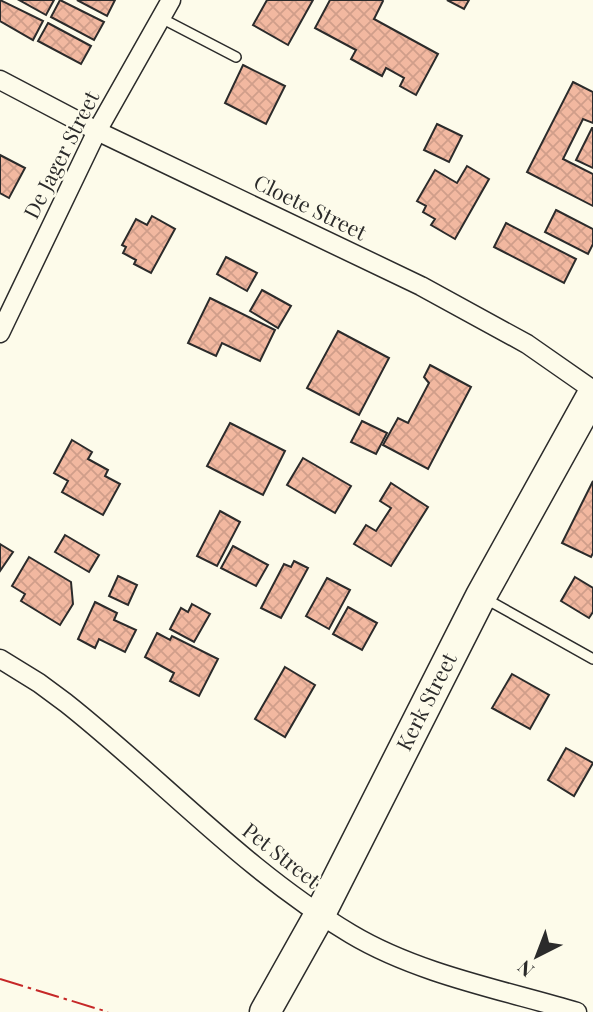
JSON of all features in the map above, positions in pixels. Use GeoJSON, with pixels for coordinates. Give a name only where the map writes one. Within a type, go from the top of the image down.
{"type":"FeatureCollection","features":[{"type":"Feature","properties":{"kind":"highway","name":"Kerk Street"},"geometry":{"type":"LineString","coordinates":[[265,1012],[320,914],[481,596],[593,392]]}},
{"type":"Feature","properties":{"kind":"street","name":"De Jager Street"},"geometry":{"type":"LineString","coordinates":[[0,333],[97,131],[170,0]]}},
{"type":"Feature","properties":{"kind":"street","name":"Cloete Street"},"geometry":{"type":"LineString","coordinates":[[0,80],[97,131],[421,286],[527,344],[593,392]]}},
{"type":"Feature","properties":{"kind":"street","name":"Pet Street"},"geometry":{"type":"LineString","coordinates":[[0,659],[74,709],[247,861],[351,934],[416,965],[577,1012]]}},
{"type":"Feature","properties":{"kind":"lane"},"geometry":{"type":"LineString","coordinates":[[161,18],[236,57]]}},
{"type":"Feature","properties":{"kind":"lane"},"geometry":{"type":"LineString","coordinates":[[481,596],[593,659]]}},
{"type":"Feature","properties":{"kind":"building"},"geometry":{"type":"Polygon","coordinates":[[[0,0],[43,21],[33,40],[0,21],[0,0]]]}},
{"type":"Feature","properties":{"kind":"building"},"geometry":{"type":"Polygon","coordinates":[[[19,0],[54,0],[46,15],[19,0]]]}},
{"type":"Feature","properties":{"kind":"building"},"geometry":{"type":"Polygon","coordinates":[[[60,0],[104,22],[94,40],[51,17],[60,0]]]}},
{"type":"Feature","properties":{"kind":"building"},"geometry":{"type":"Polygon","coordinates":[[[77,0],[115,0],[107,16],[77,0]]]}},
{"type":"Feature","properties":{"kind":"building"},"geometry":{"type":"Polygon","coordinates":[[[267,0],[313,0],[288,45],[253,25],[267,0]]]}},
{"type":"Feature","properties":{"kind":"building"},"geometry":{"type":"Polygon","coordinates":[[[330,0],[382,0],[374,19],[438,54],[416,95],[400,86],[404,78],[386,68],[382,76],[351,59],[356,50],[315,28],[330,0]]]}},
{"type":"Feature","properties":{"kind":"building"},"geometry":{"type":"Polygon","coordinates":[[[447,0],[469,0],[464,9],[447,0]]]}},
{"type":"Feature","properties":{"kind":"building"},"geometry":{"type":"Polygon","coordinates":[[[48,23],[91,46],[81,64],[38,41],[48,23]]]}},
{"type":"Feature","properties":{"kind":"building"},"geometry":{"type":"Polygon","coordinates":[[[243,65],[285,86],[266,124],[225,103],[243,65]]]}},
{"type":"Feature","properties":{"kind":"building"},"geometry":{"type":"Polygon","coordinates":[[[573,82],[593,92],[593,123],[583,119],[563,159],[593,174],[593,206],[527,172],[573,82]]]}},
{"type":"Feature","properties":{"kind":"building"},"geometry":{"type":"Polygon","coordinates":[[[437,124],[462,136],[449,162],[424,150],[437,124]]]}},
{"type":"Feature","properties":{"kind":"building"},"geometry":{"type":"Polygon","coordinates":[[[593,128],[593,168],[576,160],[593,128]]]}},
{"type":"Feature","properties":{"kind":"building"},"geometry":{"type":"Polygon","coordinates":[[[0,155],[25,168],[9,198],[0,193],[0,155]]]}},
{"type":"Feature","properties":{"kind":"building"},"geometry":{"type":"Polygon","coordinates":[[[467,166],[489,179],[455,239],[431,225],[435,219],[423,212],[426,206],[417,201],[435,170],[457,183],[467,166]]]}},
{"type":"Feature","properties":{"kind":"building"},"geometry":{"type":"Polygon","coordinates":[[[556,210],[593,229],[593,244],[588,254],[545,232],[556,210]]]}},
{"type":"Feature","properties":{"kind":"building"},"geometry":{"type":"Polygon","coordinates":[[[152,216],[175,229],[151,273],[134,264],[136,260],[123,253],[126,247],[122,245],[136,219],[147,225],[152,216]]]}},
{"type":"Feature","properties":{"kind":"building"},"geometry":{"type":"Polygon","coordinates":[[[506,223],[576,259],[564,283],[494,247],[506,223]]]}},
{"type":"Feature","properties":{"kind":"building"},"geometry":{"type":"Polygon","coordinates":[[[226,257],[257,273],[247,291],[217,274],[226,257]]]}},
{"type":"Feature","properties":{"kind":"building"},"geometry":{"type":"Polygon","coordinates":[[[262,290],[291,306],[278,328],[250,311],[262,290]]]}},
{"type":"Feature","properties":{"kind":"building"},"geometry":{"type":"Polygon","coordinates":[[[210,298],[275,330],[260,361],[222,343],[216,356],[188,343],[210,298]]]}},
{"type":"Feature","properties":{"kind":"building"},"geometry":{"type":"Polygon","coordinates":[[[338,331],[389,358],[359,415],[307,388],[338,331]]]}},
{"type":"Feature","properties":{"kind":"building"},"geometry":{"type":"Polygon","coordinates":[[[430,365],[471,387],[428,469],[383,445],[398,418],[408,423],[429,383],[424,377],[430,365]]]}},
{"type":"Feature","properties":{"kind":"building"},"geometry":{"type":"Polygon","coordinates":[[[362,421],[387,433],[376,454],[351,442],[362,421]]]}},
{"type":"Feature","properties":{"kind":"building"},"geometry":{"type":"Polygon","coordinates":[[[230,423],[285,451],[263,495],[207,466],[230,423]]]}},
{"type":"Feature","properties":{"kind":"building"},"geometry":{"type":"Polygon","coordinates":[[[72,440],[92,452],[88,459],[108,470],[105,476],[120,484],[103,515],[62,492],[68,481],[54,473],[72,440]]]}},
{"type":"Feature","properties":{"kind":"building"},"geometry":{"type":"Polygon","coordinates":[[[303,458],[351,486],[335,513],[287,485],[303,458]]]}},
{"type":"Feature","properties":{"kind":"building"},"geometry":{"type":"Polygon","coordinates":[[[593,481],[593,553],[591,557],[562,543],[593,481]]]}},
{"type":"Feature","properties":{"kind":"building"},"geometry":{"type":"Polygon","coordinates":[[[391,483],[428,507],[391,566],[354,544],[366,525],[376,531],[391,508],[380,501],[391,483]]]}},
{"type":"Feature","properties":{"kind":"building"},"geometry":{"type":"Polygon","coordinates":[[[220,511],[240,522],[217,566],[197,556],[220,511]]]}},
{"type":"Feature","properties":{"kind":"building"},"geometry":{"type":"Polygon","coordinates":[[[65,535],[99,555],[89,572],[55,552],[65,535]]]}},
{"type":"Feature","properties":{"kind":"building"},"geometry":{"type":"Polygon","coordinates":[[[0,544],[13,552],[0,571],[0,544]]]}},
{"type":"Feature","properties":{"kind":"building"},"geometry":{"type":"Polygon","coordinates":[[[233,546],[268,565],[256,586],[221,568],[233,546]]]}},
{"type":"Feature","properties":{"kind":"building"},"geometry":{"type":"Polygon","coordinates":[[[29,557],[71,582],[73,604],[60,625],[21,601],[25,594],[12,586],[29,557]]]}},
{"type":"Feature","properties":{"kind":"building"},"geometry":{"type":"Polygon","coordinates":[[[294,561],[308,568],[281,618],[261,608],[284,564],[291,567],[294,561]]]}},
{"type":"Feature","properties":{"kind":"building"},"geometry":{"type":"Polygon","coordinates":[[[118,576],[137,585],[128,605],[109,596],[118,576]]]}},
{"type":"Feature","properties":{"kind":"building"},"geometry":{"type":"Polygon","coordinates":[[[575,577],[593,588],[593,612],[589,618],[561,601],[575,577]]]}},
{"type":"Feature","properties":{"kind":"building"},"geometry":{"type":"Polygon","coordinates":[[[327,578],[350,590],[329,629],[306,616],[327,578]]]}},
{"type":"Feature","properties":{"kind":"building"},"geometry":{"type":"Polygon","coordinates":[[[95,602],[117,613],[114,620],[136,630],[125,652],[99,639],[95,648],[78,639],[95,602]]]}},
{"type":"Feature","properties":{"kind":"building"},"geometry":{"type":"Polygon","coordinates":[[[192,604],[210,614],[194,642],[170,629],[181,608],[188,612],[192,604]]]}},
{"type":"Feature","properties":{"kind":"building"},"geometry":{"type":"Polygon","coordinates":[[[348,607],[377,623],[362,650],[333,634],[348,607]]]}},
{"type":"Feature","properties":{"kind":"building"},"geometry":{"type":"Polygon","coordinates":[[[157,633],[170,640],[172,636],[218,659],[199,696],[170,681],[174,673],[145,657],[157,633]]]}},
{"type":"Feature","properties":{"kind":"building"},"geometry":{"type":"Polygon","coordinates":[[[285,667],[315,685],[285,737],[255,719],[285,667]]]}},
{"type":"Feature","properties":{"kind":"building"},"geometry":{"type":"Polygon","coordinates":[[[512,674],[549,695],[530,729],[492,708],[512,674]]]}},
{"type":"Feature","properties":{"kind":"building"},"geometry":{"type":"Polygon","coordinates":[[[566,748],[593,763],[574,796],[548,780],[566,748]]]}},
{"type":"Feature","properties":{"kind":"power"},"geometry":{"type":"LineString","coordinates":[[0,979],[108,1012]]}}]}
